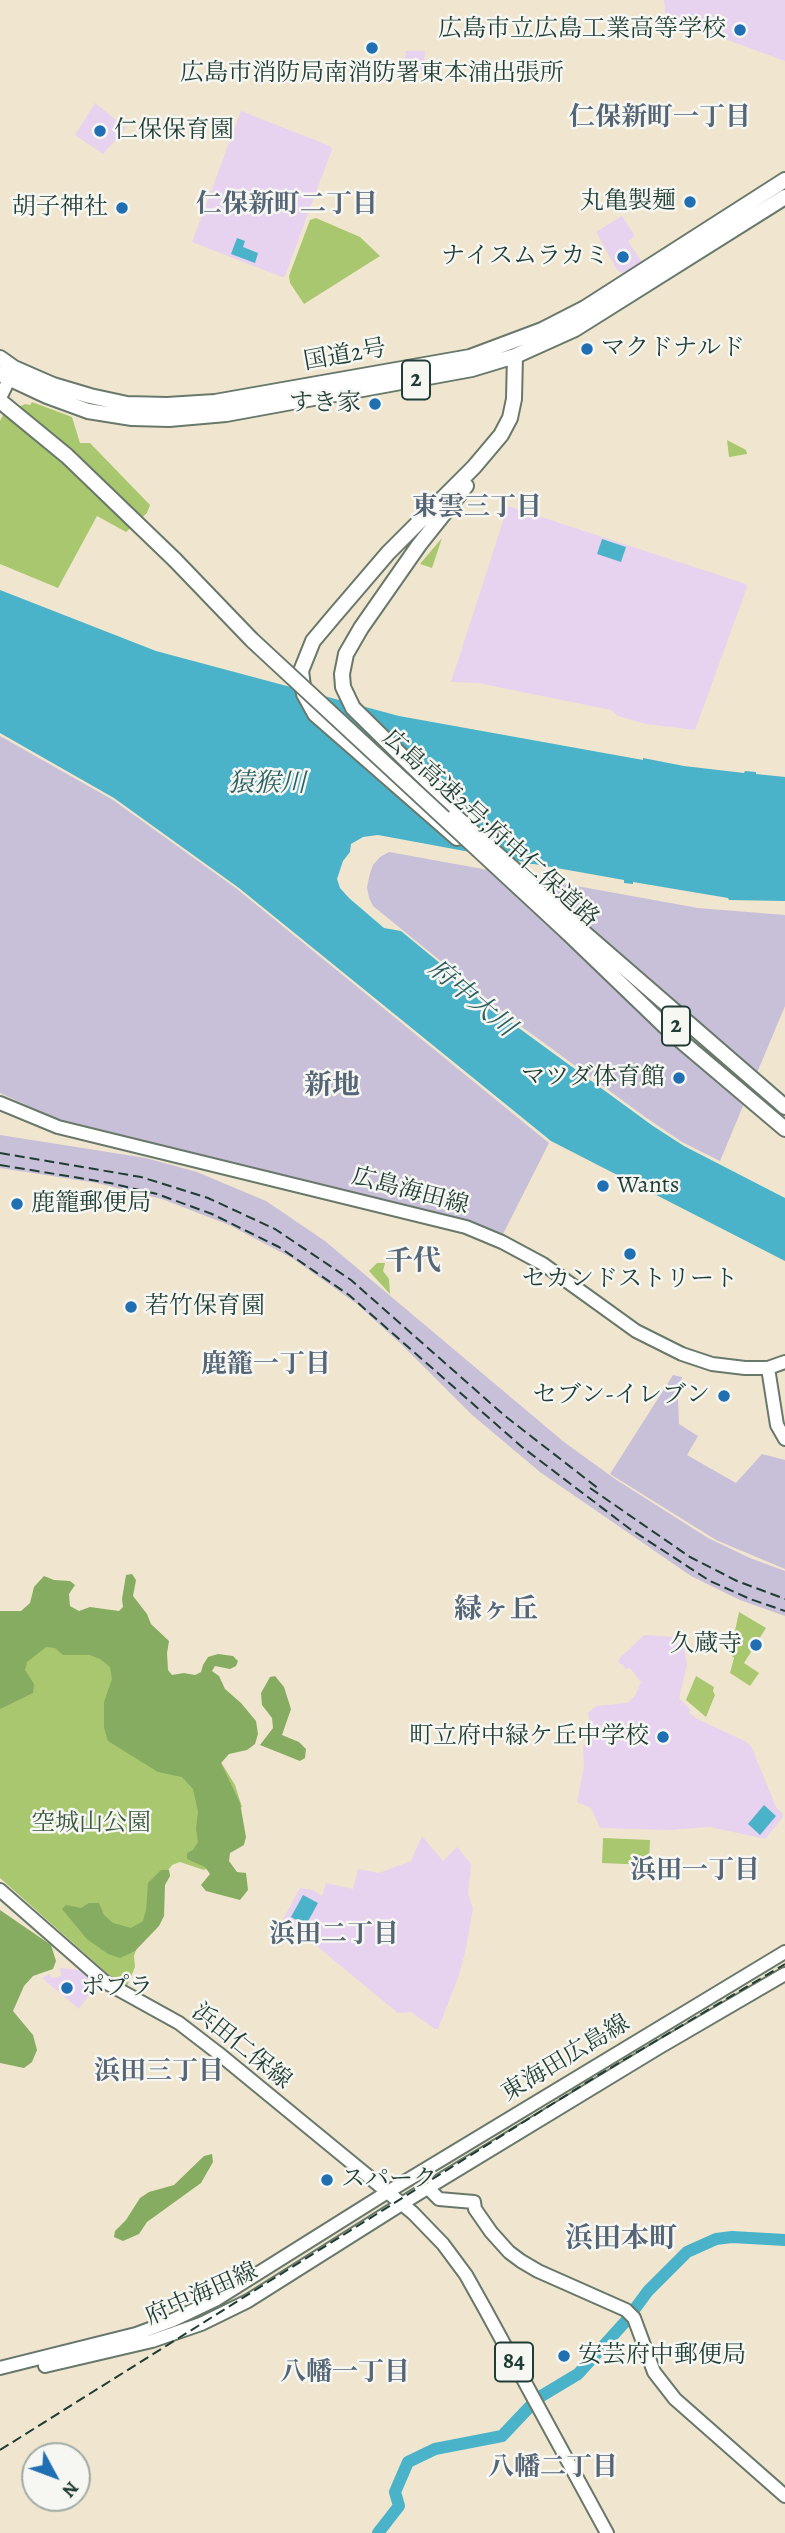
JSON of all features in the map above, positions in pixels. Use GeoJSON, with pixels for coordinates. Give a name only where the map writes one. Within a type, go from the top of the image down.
{"type":"FeatureCollection","features":[{"type":"Feature","properties":{"kind":"highway","name":"国道2号"},"geometry":{"type":"LineString","coordinates":[[0,358],[5,376],[88,411],[132,418],[169,419],[226,414],[472,369],[512,350],[584,309],[785,180]]}},
{"type":"Feature","properties":{"kind":"highway","name":"国道2号"},"geometry":{"type":"LineString","coordinates":[[512,350],[586,323],[785,197]]}},
{"type":"Feature","properties":{"kind":"highway"},"geometry":{"type":"LineString","coordinates":[[512,350],[521,372],[523,389],[519,411],[493,456],[419,545],[361,628],[346,654],[342,674],[347,698],[361,718],[428,780],[536,896]]}},
{"type":"Feature","properties":{"kind":"highway","name":"広島高速2号;府中仁保道路"},"geometry":{"type":"LineString","coordinates":[[0,399],[67,456],[175,561],[570,928],[785,1120]]}},
{"type":"Feature","properties":{"kind":"highway"},"geometry":{"type":"LineString","coordinates":[[509,428],[388,553],[319,632],[305,659],[302,682],[309,704],[332,731],[410,799],[536,896]]}},
{"type":"Feature","properties":{"kind":"highway"},"geometry":{"type":"LineString","coordinates":[[570,928],[690,1016],[785,1097]]}},
{"type":"Feature","properties":{"kind":"highway"},"geometry":{"type":"LineString","coordinates":[[570,928],[674,1035],[785,1129]]}},
{"type":"Feature","properties":{"kind":"highway","name":"広島高速2号;府中仁保道路"},"geometry":{"type":"LineString","coordinates":[[570,928],[785,1107]]}},
{"type":"Feature","properties":{"kind":"main road"},"geometry":{"type":"LineString","coordinates":[[0,399],[5,376]]}},
{"type":"Feature","properties":{"kind":"main road","name":"広島海田線"},"geometry":{"type":"LineString","coordinates":[[0,1102],[58,1127],[466,1227],[543,1264],[620,1321],[666,1347],[712,1364],[768,1368],[785,1362]]}},
{"type":"Feature","properties":{"kind":"main road"},"geometry":{"type":"LineString","coordinates":[[768,1368],[778,1426],[785,1439]]}},
{"type":"Feature","properties":{"kind":"main road","name":"浜田仁保線"},"geometry":{"type":"LineString","coordinates":[[0,1890],[97,1976],[179,2022],[386,2193]]}},
{"type":"Feature","properties":{"kind":"main road","name":"東海田広島線"},"geometry":{"type":"LineString","coordinates":[[386,2193],[785,1952]]}},
{"type":"Feature","properties":{"kind":"main road","name":"東海田広島線"},"geometry":{"type":"LineString","coordinates":[[402,2204],[785,1974]]}},
{"type":"Feature","properties":{"kind":"main road"},"geometry":{"type":"LineString","coordinates":[[428,2188],[439,2199],[474,2202],[475,2209],[491,2232],[521,2261],[626,2310],[634,2318],[654,2372],[675,2399],[785,2496]]}},
{"type":"Feature","properties":{"kind":"main road","name":"84"},"geometry":{"type":"LineString","coordinates":[[386,2193],[402,2204],[443,2244],[466,2275],[607,2533]]}},
{"type":"Feature","properties":{"kind":"main road","name":"府中海田線"},"geometry":{"type":"LineString","coordinates":[[0,2368],[113,2341],[183,2316],[239,2287],[386,2193]]}},
{"type":"Feature","properties":{"kind":"main road","name":"府中海田線"},"geometry":{"type":"LineString","coordinates":[[0,2376],[140,2344],[213,2319],[281,2282],[402,2204]]}},
{"type":"Feature","properties":{"kind":"shaded area","name":"広島市立広島工業高等学校"},"geometry":{"type":"Polygon","coordinates":[[[664,0],[785,0],[785,61],[711,34],[690,29],[667,28],[664,0]]]}},
{"type":"Feature","properties":{"kind":"shaded area"},"geometry":{"type":"Polygon","coordinates":[[[406,51],[425,51],[423,71],[403,69],[406,51]]]}},
{"type":"Feature","properties":{"kind":"shaded area","name":"仁保保育園"},"geometry":{"type":"Polygon","coordinates":[[[95,103],[126,128],[103,154],[75,135],[95,103]]]}},
{"type":"Feature","properties":{"kind":"shaded area"},"geometry":{"type":"Polygon","coordinates":[[[241,111],[332,149],[285,276],[282,277],[192,242],[241,111]]]}},
{"type":"Feature","properties":{"kind":"shaded area"},"geometry":{"type":"Polygon","coordinates":[[[622,216],[635,236],[628,241],[642,262],[623,274],[617,270],[596,232],[622,216]]]}},
{"type":"Feature","properties":{"kind":"shaded area"},"geometry":{"type":"Polygon","coordinates":[[[508,506],[746,584],[695,730],[646,724],[618,716],[611,710],[478,683],[451,682],[508,506]]]}},
{"type":"Feature","properties":{"kind":"shaded area"},"geometry":{"type":"Polygon","coordinates":[[[0,736],[113,800],[237,889],[549,1143],[503,1234],[449,1215],[59,1120],[0,1093],[0,736]]]}},
{"type":"Feature","properties":{"kind":"shaded area"},"geometry":{"type":"Polygon","coordinates":[[[389,852],[698,908],[785,915],[785,1006],[720,1161],[682,1142],[648,1119],[518,1024],[373,906],[367,887],[370,873],[380,857],[389,852]]]}},
{"type":"Feature","properties":{"kind":"shaded area"},"geometry":{"type":"Polygon","coordinates":[[[0,1135],[146,1158],[197,1172],[266,1201],[325,1241],[564,1442],[615,1479],[708,1538],[785,1571],[785,1616],[740,1600],[691,1576],[540,1472],[471,1414],[357,1304],[292,1258],[229,1225],[162,1199],[97,1183],[0,1168],[0,1135]]]}},
{"type":"Feature","properties":{"kind":"shaded area"},"geometry":{"type":"Polygon","coordinates":[[[673,1375],[682,1377],[678,1399],[679,1424],[698,1436],[687,1455],[736,1483],[762,1454],[785,1460],[785,1569],[716,1540],[610,1474],[673,1375]]]}},
{"type":"Feature","properties":{"kind":"shaded area","name":"町立府中緑ケ丘中学校"},"geometry":{"type":"Polygon","coordinates":[[[644,1635],[675,1637],[684,1646],[687,1665],[679,1698],[690,1709],[689,1713],[751,1746],[776,1807],[783,1814],[765,1839],[710,1827],[668,1830],[600,1828],[591,1808],[577,1802],[584,1766],[583,1747],[591,1733],[588,1713],[596,1706],[627,1703],[635,1696],[641,1682],[630,1668],[625,1669],[618,1660],[644,1635]]]}},
{"type":"Feature","properties":{"kind":"shaded area"},"geometry":{"type":"Polygon","coordinates":[[[422,1836],[443,1861],[457,1847],[471,1864],[468,1894],[473,1908],[466,1948],[459,1975],[438,2029],[411,2012],[398,2013],[307,1938],[281,1923],[300,1888],[313,1890],[322,1896],[326,1883],[353,1889],[358,1869],[379,1873],[411,1861],[422,1836]]]}},
{"type":"Feature","properties":{"kind":"shaded area"},"geometry":{"type":"Polygon","coordinates":[[[60,1968],[80,1970],[94,1983],[95,1986],[79,2009],[42,1978],[49,1974],[52,1978],[61,1976],[60,1968]]]}},
{"type":"Feature","properties":{"kind":"green space"},"geometry":{"type":"Polygon","coordinates":[[[316,218],[360,237],[380,256],[304,304],[290,283],[289,276],[310,220],[316,218]]]}},
{"type":"Feature","properties":{"kind":"green space"},"geometry":{"type":"Polygon","coordinates":[[[32,402],[72,417],[80,443],[90,443],[150,505],[147,513],[126,532],[97,516],[58,588],[0,564],[0,421],[3,415],[32,402]]]}},
{"type":"Feature","properties":{"kind":"green space"},"geometry":{"type":"Polygon","coordinates":[[[727,440],[746,450],[747,454],[729,457],[727,440]]]}},
{"type":"Feature","properties":{"kind":"green space"},"geometry":{"type":"Polygon","coordinates":[[[442,538],[432,568],[420,564],[442,538]]]}},
{"type":"Feature","properties":{"kind":"green space"},"geometry":{"type":"Polygon","coordinates":[[[377,1263],[385,1263],[383,1271],[389,1279],[390,1294],[369,1271],[377,1263]]]}},
{"type":"Feature","properties":{"kind":"green space"},"geometry":{"type":"Polygon","coordinates":[[[132,1574],[136,1580],[133,1596],[151,1624],[169,1641],[168,1670],[172,1675],[195,1675],[201,1672],[208,1657],[218,1654],[233,1656],[238,1661],[236,1666],[230,1669],[215,1666],[212,1671],[219,1676],[225,1689],[256,1721],[258,1734],[255,1744],[247,1750],[229,1754],[221,1763],[240,1803],[246,1837],[244,1845],[230,1853],[229,1861],[237,1872],[246,1873],[248,1890],[240,1900],[206,1891],[201,1885],[210,1874],[205,1867],[187,1859],[187,1853],[193,1850],[198,1842],[198,1812],[193,1789],[182,1777],[158,1772],[108,1741],[104,1728],[104,1702],[112,1679],[110,1667],[100,1659],[90,1655],[63,1655],[55,1648],[46,1647],[27,1662],[25,1670],[34,1684],[33,1693],[0,1709],[0,1611],[21,1611],[30,1603],[34,1587],[44,1576],[70,1581],[75,1585],[69,1594],[70,1606],[79,1611],[90,1607],[119,1611],[123,1607],[126,1575],[132,1574]]]}},
{"type":"Feature","properties":{"kind":"green space"},"geometry":{"type":"Polygon","coordinates":[[[739,1612],[766,1628],[744,1663],[759,1673],[750,1686],[730,1673],[734,1658],[730,1654],[739,1612]]]}},
{"type":"Feature","properties":{"kind":"green space","name":"空城山公園"},"geometry":{"type":"Polygon","coordinates":[[[88,1645],[219,1759],[235,1785],[242,1807],[234,1809],[209,1867],[204,1870],[180,1862],[172,1865],[161,1880],[134,1956],[135,1967],[127,1986],[109,1975],[0,1878],[0,1683],[24,1647],[88,1645]]]}},
{"type":"Feature","properties":{"kind":"green space"},"geometry":{"type":"Polygon","coordinates":[[[275,1676],[284,1687],[291,1709],[282,1735],[299,1742],[306,1749],[305,1758],[300,1761],[260,1745],[273,1728],[272,1718],[262,1705],[261,1693],[270,1677],[275,1676]]]}},
{"type":"Feature","properties":{"kind":"green space"},"geometry":{"type":"Polygon","coordinates":[[[696,1676],[714,1687],[715,1695],[706,1717],[686,1700],[696,1676]]]}},
{"type":"Feature","properties":{"kind":"green space"},"geometry":{"type":"Polygon","coordinates":[[[603,1838],[650,1840],[649,1865],[602,1863],[603,1838]]]}},
{"type":"Feature","properties":{"kind":"green space"},"geometry":{"type":"Polygon","coordinates":[[[161,1870],[169,1870],[170,1876],[165,1885],[164,1916],[159,1926],[135,1951],[120,1958],[108,1954],[87,1939],[62,1909],[66,1905],[81,1908],[89,1903],[99,1903],[104,1915],[113,1923],[131,1928],[143,1921],[148,1883],[161,1870]]]}},
{"type":"Feature","properties":{"kind":"green space"},"geometry":{"type":"Polygon","coordinates":[[[0,1910],[51,1945],[56,1961],[53,1969],[33,1976],[24,1986],[13,2011],[33,2035],[37,2050],[32,2062],[24,2068],[0,2063],[0,1910]]]}},
{"type":"Feature","properties":{"kind":"green space"},"geometry":{"type":"Polygon","coordinates":[[[212,2154],[213,2162],[201,2183],[147,2222],[139,2234],[123,2241],[114,2237],[115,2231],[126,2220],[140,2198],[149,2192],[174,2185],[204,2156],[212,2154]]]}},
{"type":"Feature","properties":{"kind":"water"},"geometry":{"type":"Polygon","coordinates":[[[237,238],[245,241],[243,247],[258,253],[255,263],[231,254],[237,238]]]}},
{"type":"Feature","properties":{"kind":"water"},"geometry":{"type":"Polygon","coordinates":[[[602,539],[626,547],[621,562],[597,554],[602,539]]]}},
{"type":"Feature","properties":{"kind":"water","name":"猿猴川"},"geometry":{"type":"Polygon","coordinates":[[[0,590],[156,651],[399,716],[643,760],[785,777],[785,901],[729,900],[633,882],[624,883],[624,880],[524,864],[378,835],[363,837],[351,844],[337,879],[340,888],[349,898],[384,928],[401,931],[516,1026],[653,1126],[684,1146],[785,1198],[785,1261],[551,1141],[239,888],[114,798],[0,733],[0,590]]]}},
{"type":"Feature","properties":{"kind":"water"},"geometry":{"type":"Polygon","coordinates":[[[764,1805],[776,1816],[760,1835],[748,1824],[764,1805]]]}},
{"type":"Feature","properties":{"kind":"water"},"geometry":{"type":"Polygon","coordinates":[[[303,1895],[318,1903],[306,1925],[291,1917],[303,1895]]]}},
{"type":"Feature","properties":{"kind":"waterway"},"geometry":{"type":"LineString","coordinates":[[378,2533],[399,2506],[395,2492],[408,2462],[435,2449],[502,2436],[538,2398],[578,2374],[625,2322],[648,2291],[687,2252],[716,2239],[732,2237],[785,2240]]}},
{"type":"Feature","properties":{"kind":"railway"},"geometry":{"type":"LineString","coordinates":[[0,1153],[141,1177],[208,1198],[275,1229],[351,1280],[505,1416],[599,1489]]}},
{"type":"Feature","properties":{"kind":"railway"},"geometry":{"type":"LineString","coordinates":[[0,1165],[110,1183],[157,1194],[212,1214],[279,1247],[349,1295],[522,1447],[630,1529],[710,1581],[785,1611]]}},
{"type":"Feature","properties":{"kind":"railway"},"geometry":{"type":"LineString","coordinates":[[590,1488],[690,1557],[737,1581],[785,1599]]}},
{"type":"Feature","properties":{"kind":"railway"},"geometry":{"type":"LineString","coordinates":[[0,2450],[597,2076],[785,1964]]}},
{"type":"Feature","properties":{"kind":"place","name":"広島市立広島工業高等学校"},"geometry":{"type":"Point","coordinates":[740,30]}},
{"type":"Feature","properties":{"kind":"place","name":"広島市消防局南消防署東本浦出張所"},"geometry":{"type":"Point","coordinates":[372,48]}},
{"type":"Feature","properties":{"kind":"place","name":"仁保保育園"},"geometry":{"type":"Point","coordinates":[100,131]}},
{"type":"Feature","properties":{"kind":"place","name":"丸亀製麺"},"geometry":{"type":"Point","coordinates":[690,202]}},
{"type":"Feature","properties":{"kind":"place","name":"胡子神社"},"geometry":{"type":"Point","coordinates":[122,208]}},
{"type":"Feature","properties":{"kind":"place","name":"ナイスムラカミ"},"geometry":{"type":"Point","coordinates":[623,257]}},
{"type":"Feature","properties":{"kind":"place","name":"マクドナルド"},"geometry":{"type":"Point","coordinates":[587,349]}},
{"type":"Feature","properties":{"kind":"place","name":"すき家"},"geometry":{"type":"Point","coordinates":[375,404]}},
{"type":"Feature","properties":{"kind":"place","name":"マツダ体育館"},"geometry":{"type":"Point","coordinates":[679,1078]}},
{"type":"Feature","properties":{"kind":"place","name":"Wants"},"geometry":{"type":"Point","coordinates":[603,1186]}},
{"type":"Feature","properties":{"kind":"place","name":"鹿籠郵便局"},"geometry":{"type":"Point","coordinates":[17,1204]}},
{"type":"Feature","properties":{"kind":"place","name":"セカンドストリート"},"geometry":{"type":"Point","coordinates":[630,1254]}},
{"type":"Feature","properties":{"kind":"place","name":"若竹保育園"},"geometry":{"type":"Point","coordinates":[131,1307]}},
{"type":"Feature","properties":{"kind":"place","name":"セブン-イレブン"},"geometry":{"type":"Point","coordinates":[724,1396]}},
{"type":"Feature","properties":{"kind":"place","name":"久蔵寺"},"geometry":{"type":"Point","coordinates":[756,1645]}},
{"type":"Feature","properties":{"kind":"place","name":"町立府中緑ケ丘中学校"},"geometry":{"type":"Point","coordinates":[663,1737]}},
{"type":"Feature","properties":{"kind":"place","name":"ポプラ"},"geometry":{"type":"Point","coordinates":[67,1988]}},
{"type":"Feature","properties":{"kind":"place","name":"スパーク"},"geometry":{"type":"Point","coordinates":[327,2180]}},
{"type":"Feature","properties":{"kind":"place","name":"安芸府中郵便局"},"geometry":{"type":"Point","coordinates":[564,2356]}},
{"type":"Feature","properties":{"kind":"district","name":"仁保新町一丁目"},"geometry":{"type":"Point","coordinates":[660,119]}},
{"type":"Feature","properties":{"kind":"district","name":"仁保新町二丁目"},"geometry":{"type":"Point","coordinates":[287,206]}},
{"type":"Feature","properties":{"kind":"district","name":"東雲三丁目"},"geometry":{"type":"Point","coordinates":[477,509]}},
{"type":"Feature","properties":{"kind":"district","name":"新地"},"geometry":{"type":"Point","coordinates":[332,1087]}},
{"type":"Feature","properties":{"kind":"district","name":"千代"},"geometry":{"type":"Point","coordinates":[413,1263]}},
{"type":"Feature","properties":{"kind":"district","name":"鹿籠一丁目"},"geometry":{"type":"Point","coordinates":[266,1366]}},
{"type":"Feature","properties":{"kind":"district","name":"緑ヶ丘"},"geometry":{"type":"Point","coordinates":[496,1611]}},
{"type":"Feature","properties":{"kind":"district","name":"浜田一丁目"},"geometry":{"type":"Point","coordinates":[695,1872]}},
{"type":"Feature","properties":{"kind":"district","name":"浜田二丁目"},"geometry":{"type":"Point","coordinates":[334,1936]}},
{"type":"Feature","properties":{"kind":"district","name":"浜田三丁目"},"geometry":{"type":"Point","coordinates":[159,2073]}},
{"type":"Feature","properties":{"kind":"district","name":"浜田本町"},"geometry":{"type":"Point","coordinates":[621,2240]}},
{"type":"Feature","properties":{"kind":"district","name":"八幡一丁目"},"geometry":{"type":"Point","coordinates":[345,2374]}},
{"type":"Feature","properties":{"kind":"district","name":"八幡二丁目"},"geometry":{"type":"Point","coordinates":[553,2469]}},
{"type":"Feature","properties":{"kind":"water label","name":"府中大川"},"geometry":{"type":"Point","coordinates":[471,999]}}]}
